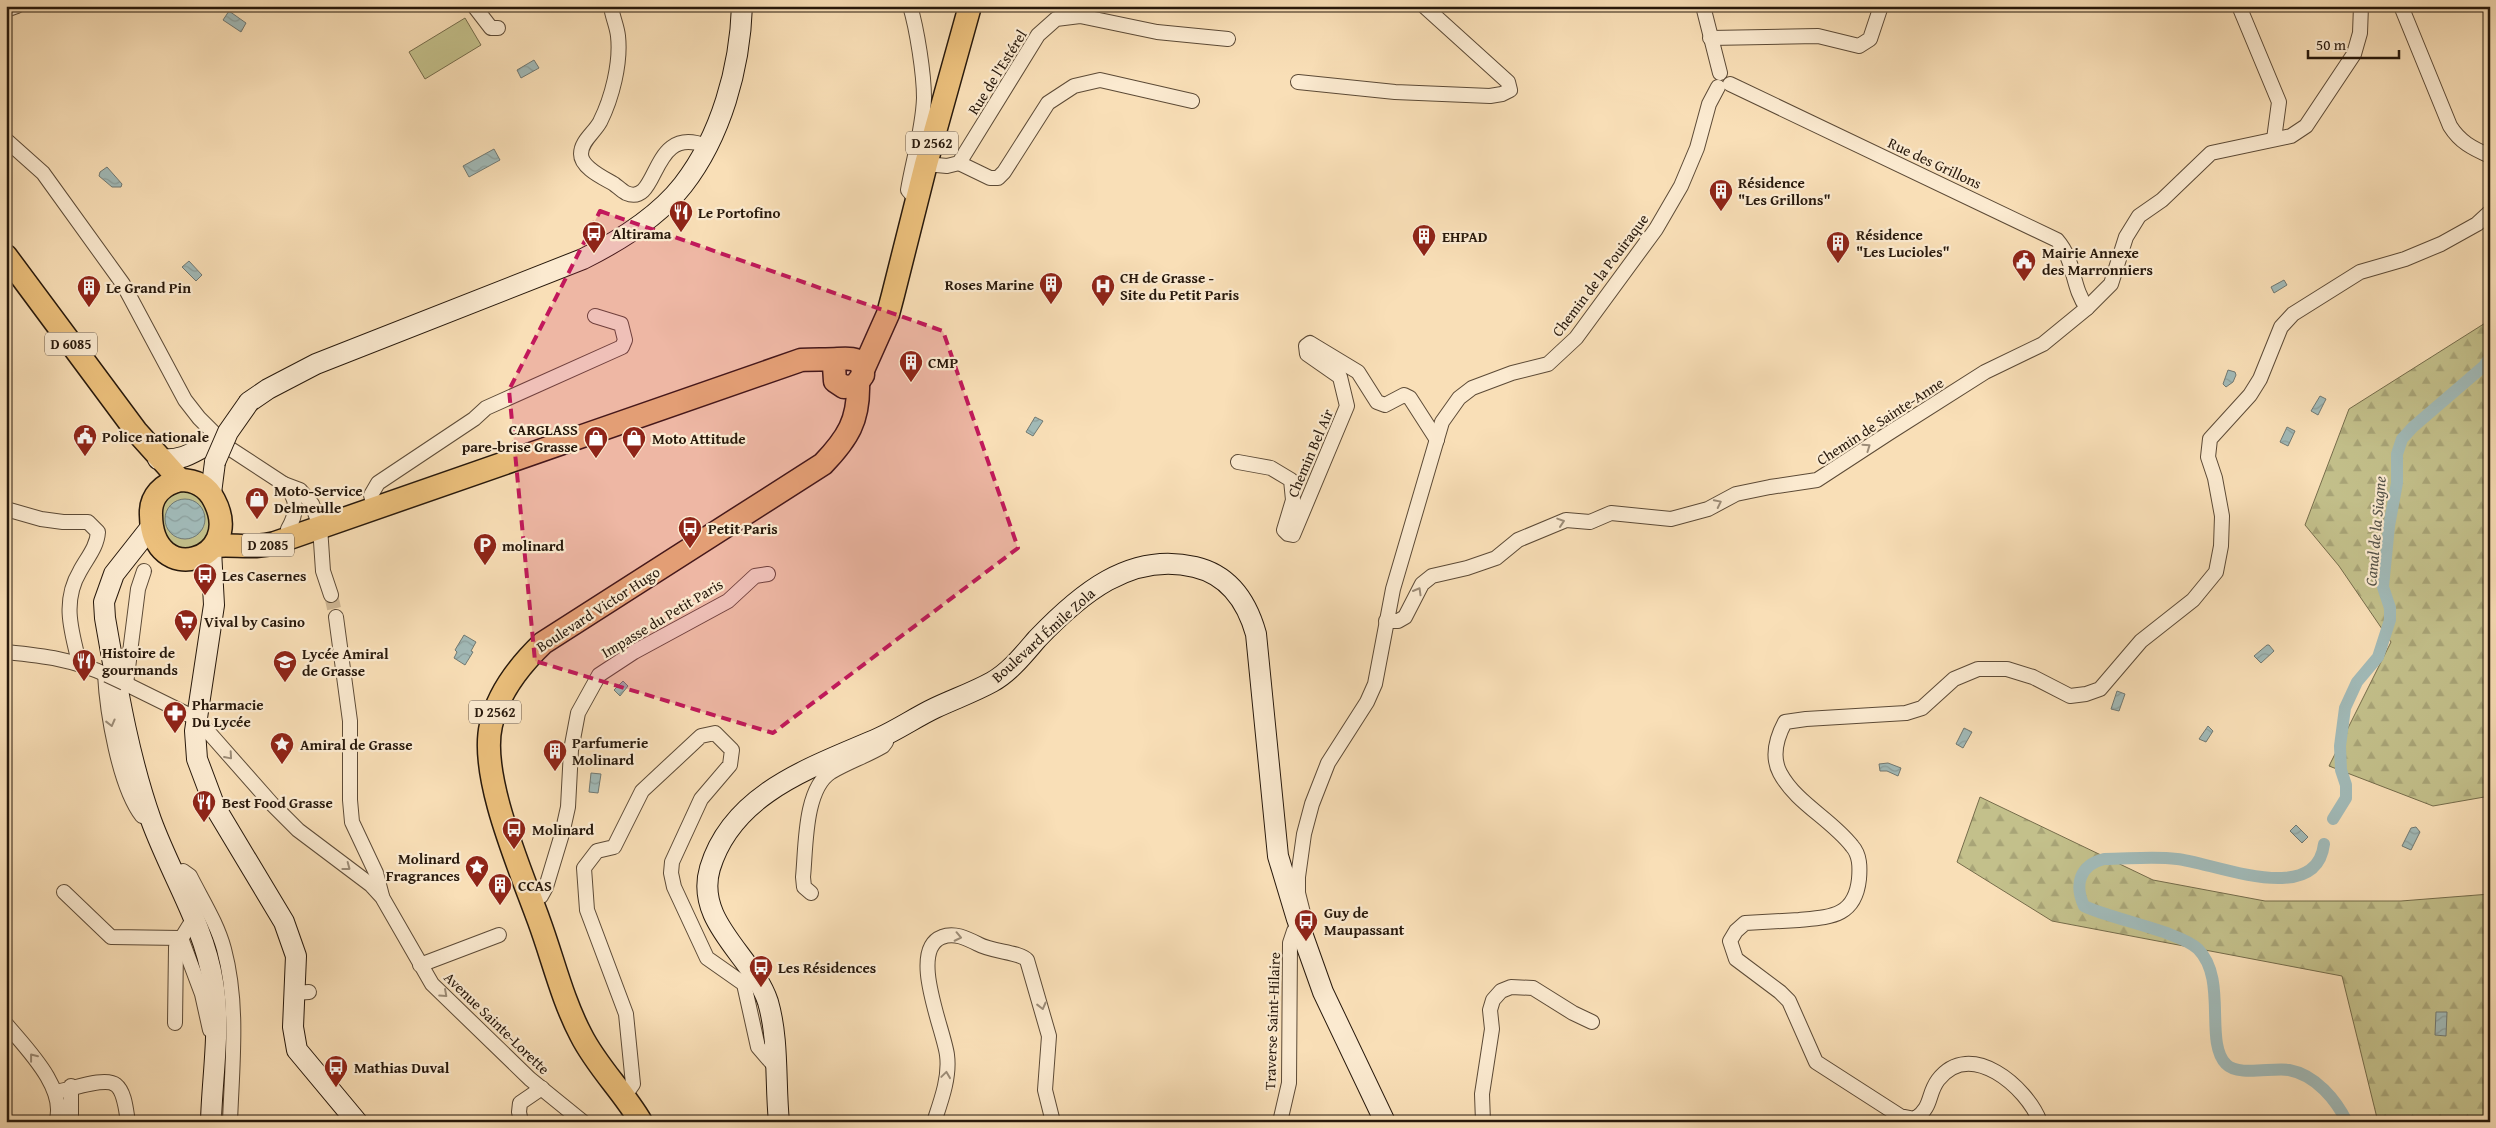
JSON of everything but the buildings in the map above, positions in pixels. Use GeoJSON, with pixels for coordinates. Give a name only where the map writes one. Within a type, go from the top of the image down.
{"type":"FeatureCollection","features":[{"type":"Feature","properties":{"kind":"main road"},"geometry":{"type":"LineString","coordinates":[[213,593],[207,583],[156,540],[151,527],[151,510],[155,496],[164,486],[182,480],[206,454],[226,420],[268,389],[316,364],[583,259],[647,220],[666,204],[683,185],[706,146],[727,95],[735,68],[742,6]]}},
{"type":"Feature","properties":{"kind":"main road","name":"D 2562"},"geometry":{"type":"LineString","coordinates":[[847,372],[888,314],[926,164],[970,6]]}},
{"type":"Feature","properties":{"kind":"main road","name":"D 6085"},"geometry":{"type":"LineString","coordinates":[[6,256],[136,431],[158,459],[182,480]]}},
{"type":"Feature","properties":{"kind":"main road","name":"D 2085"},"geometry":{"type":"LineString","coordinates":[[212,548],[234,544],[266,546],[319,524],[364,511],[782,365],[811,359],[847,372]]}},
{"type":"Feature","properties":{"kind":"main road","name":"Boulevard Victor Hugo"},"geometry":{"type":"LineString","coordinates":[[641,1122],[596,1062],[581,1036],[569,1009],[497,802],[488,749],[490,725],[496,707],[516,671],[543,643],[823,464],[841,442],[847,372]]}},
{"type":"Feature","properties":{"kind":"main road","name":"D 6085"},"geometry":{"type":"LineString","coordinates":[[136,431],[153,476],[155,496]]}},
{"type":"Feature","properties":{"kind":"main road"},"geometry":{"type":"LineString","coordinates":[[158,459],[178,459],[206,454]]}},
{"type":"Feature","properties":{"kind":"main road"},"geometry":{"type":"LineString","coordinates":[[206,454],[211,493],[220,520],[220,531],[212,548],[201,557],[148,554],[135,566],[114,574],[104,602],[105,618],[133,765],[150,817],[207,951],[214,983],[217,1015],[210,1122]]}},
{"type":"Feature","properties":{"kind":"main road"},"geometry":{"type":"LineString","coordinates":[[182,480],[200,484],[211,493]]}},
{"type":"Feature","properties":{"kind":"main road","name":"D 2085"},"geometry":{"type":"LineString","coordinates":[[220,520],[237,532],[255,536],[319,524]]}},
{"type":"Feature","properties":{"kind":"main road"},"geometry":{"type":"LineString","coordinates":[[135,566],[151,527]]}},
{"type":"Feature","properties":{"kind":"main road"},"geometry":{"type":"LineString","coordinates":[[212,548],[214,605],[197,719],[197,760],[215,808],[284,922],[292,940],[302,992],[293,1027],[298,1050],[358,1122]]}},
{"type":"Feature","properties":{"kind":"main road","name":"Boulevard Émile Zola"},"geometry":{"type":"LineString","coordinates":[[779,1122],[777,1068],[768,1002],[759,984],[722,930],[712,911],[709,893],[709,872],[724,835],[738,818],[767,792],[814,766],[883,736],[933,709],[994,681],[1007,671],[1068,609],[1097,585],[1126,570],[1147,564],[1168,562],[1206,569],[1226,582],[1240,596],[1250,614],[1256,634],[1276,843],[1323,992],[1385,1122]]}},
{"type":"Feature","properties":{"kind":"street"},"geometry":{"type":"LineString","coordinates":[[6,10],[17,6]]}},
{"type":"Feature","properties":{"kind":"street"},"geometry":{"type":"LineString","coordinates":[[474,6],[491,28],[498,28]]}},
{"type":"Feature","properties":{"kind":"street"},"geometry":{"type":"LineString","coordinates":[[611,6],[618,35],[618,51],[612,87],[600,122],[584,144],[581,156],[586,165],[628,194],[636,194],[649,184],[666,152],[675,143],[691,141],[706,146]]}},
{"type":"Feature","properties":{"kind":"street"},"geometry":{"type":"LineString","coordinates":[[910,6],[918,47],[924,97],[908,190],[917,201]]}},
{"type":"Feature","properties":{"kind":"street"},"geometry":{"type":"LineString","coordinates":[[1298,82],[1395,92],[1490,96],[1502,94],[1510,90],[1508,82],[1424,6]]}},
{"type":"Feature","properties":{"kind":"street"},"geometry":{"type":"LineString","coordinates":[[1703,6],[1720,73],[1729,76],[1724,86]]}},
{"type":"Feature","properties":{"kind":"street"},"geometry":{"type":"LineString","coordinates":[[1710,38],[1818,36],[1859,46],[1870,39],[1882,6]]}},
{"type":"Feature","properties":{"kind":"street"},"geometry":{"type":"LineString","coordinates":[[2240,6],[2279,102],[2274,139]]}},
{"type":"Feature","properties":{"kind":"street","name":"Chemin de Sainte-Anne"},"geometry":{"type":"LineString","coordinates":[[1386,621],[1398,621],[1405,618],[1422,584],[1432,576],[1467,568],[1496,558],[1518,540],[1566,520],[1590,522],[1611,514],[1671,519],[1708,508],[1736,494],[1818,480],[1888,432],[1985,372],[2043,344],[2087,308],[2111,284],[2126,237],[2139,216],[2162,200],[2212,152],[2291,136],[2306,126],[2354,54],[2360,33],[2361,6]]}},
{"type":"Feature","properties":{"kind":"street"},"geometry":{"type":"LineString","coordinates":[[2401,6],[2456,137],[2468,146],[2490,156]]}},
{"type":"Feature","properties":{"kind":"street","name":"Rue de l'Estérel"},"geometry":{"type":"LineString","coordinates":[[959,163],[1038,35],[1056,19],[1080,16],[1157,32],[1228,39]]}},
{"type":"Feature","properties":{"kind":"street"},"geometry":{"type":"LineString","coordinates":[[926,164],[947,166],[959,163],[990,178],[998,178],[1004,172],[1048,103],[1074,86],[1100,80],[1192,101]]}},
{"type":"Feature","properties":{"kind":"street","name":"Rue des Grillons"},"geometry":{"type":"LineString","coordinates":[[1724,86],[2057,240],[2067,252],[2072,264],[2077,293],[2087,308]]}},
{"type":"Feature","properties":{"kind":"street","name":"Chemin de la Pouiraque"},"geometry":{"type":"LineString","coordinates":[[1386,621],[1393,589],[1442,422],[1459,398],[1472,388],[1500,377],[1548,364],[1576,338],[1656,230],[1681,186],[1697,148],[1709,104],[1724,86]]}},
{"type":"Feature","properties":{"kind":"street"},"geometry":{"type":"LineString","coordinates":[[6,140],[43,173],[118,277],[185,400],[199,418],[229,448],[284,484],[290,490],[296,505],[294,520],[288,529]]}},
{"type":"Feature","properties":{"kind":"street"},"geometry":{"type":"LineString","coordinates":[[2035,1120],[2013,1084],[1988,1066],[1971,1062],[1950,1069],[1938,1080],[1925,1112],[1915,1119],[1900,1116],[1816,1062],[1789,1001],[1736,959],[1730,941],[1736,931],[1745,923],[1832,917],[1852,903],[1858,890],[1859,860],[1853,846],[1794,791],[1779,772],[1776,752],[1777,737],[1785,722],[1806,718],[1914,711],[1922,708],[1954,679],[1978,669],[2007,669],[2033,677],[2070,696],[2086,694],[2100,688],[2141,641],[2193,600],[2216,572],[2222,546],[2222,516],[2215,478],[2208,457],[2210,439],[2250,395],[2260,379],[2281,327],[2293,314],[2360,272],[2405,260],[2441,244],[2477,224],[2490,212]]}},
{"type":"Feature","properties":{"kind":"street"},"geometry":{"type":"LineString","coordinates":[[364,511],[378,483],[486,408],[622,347],[625,340],[621,324],[595,316]]}},
{"type":"Feature","properties":{"kind":"street","name":"Chemin Bel Air"},"geometry":{"type":"LineString","coordinates":[[1238,462],[1271,468],[1291,480],[1293,500],[1284,530],[1288,534],[1293,535],[1347,406],[1340,377],[1307,354],[1306,346],[1310,342],[1358,372],[1377,402],[1385,405],[1404,395],[1410,398],[1437,440]]}},
{"type":"Feature","properties":{"kind":"street"},"geometry":{"type":"LineString","coordinates":[[284,484],[300,490],[312,504],[319,524],[323,571],[331,595]]}},
{"type":"Feature","properties":{"kind":"street"},"geometry":{"type":"LineString","coordinates":[[6,509],[41,519],[88,522],[98,532],[95,546],[70,591],[69,612],[79,662]]}},
{"type":"Feature","properties":{"kind":"street"},"geometry":{"type":"LineString","coordinates":[[127,681],[138,589],[135,566]]}},
{"type":"Feature","properties":{"kind":"street","name":"Impasse du Petit Paris"},"geometry":{"type":"LineString","coordinates":[[531,901],[540,896],[546,887],[562,834],[568,806],[571,750],[578,713],[599,675],[634,652],[728,601],[754,576],[768,574]]}},
{"type":"Feature","properties":{"kind":"street"},"geometry":{"type":"LineString","coordinates":[[336,617],[350,721],[350,800],[352,822],[376,873],[382,897]]}},
{"type":"Feature","properties":{"kind":"street"},"geometry":{"type":"LineString","coordinates":[[1300,924],[1304,917],[1298,892],[1298,877],[1304,834],[1312,804],[1328,763],[1367,702],[1374,684],[1386,621]]}},
{"type":"Feature","properties":{"kind":"street"},"geometry":{"type":"LineString","coordinates":[[6,652],[79,662],[106,675],[127,681],[197,719]]}},
{"type":"Feature","properties":{"kind":"street"},"geometry":{"type":"LineString","coordinates":[[106,675],[109,714],[122,773],[135,806],[142,816],[150,817]]}},
{"type":"Feature","properties":{"kind":"street","name":"Avenue Sainte-Lorette"},"geometry":{"type":"LineString","coordinates":[[197,719],[272,804],[298,830],[371,885],[382,897],[432,984],[542,1088],[583,1122]]}},
{"type":"Feature","properties":{"kind":"street"},"geometry":{"type":"LineString","coordinates":[[624,1097],[633,1084],[626,1014],[587,910],[584,868],[596,851],[614,847],[642,791],[702,736],[715,733],[732,750],[730,765],[701,799],[672,862],[671,873],[674,886],[707,958],[744,984],[758,1047],[777,1068]]}},
{"type":"Feature","properties":{"kind":"street"},"geometry":{"type":"LineString","coordinates":[[811,893],[804,887],[803,877],[810,804],[818,786],[830,773],[883,746],[886,742],[883,736]]}},
{"type":"Feature","properties":{"kind":"street"},"geometry":{"type":"LineString","coordinates":[[173,872],[183,872],[190,876],[217,928],[224,949],[232,1008],[230,1122]]}},
{"type":"Feature","properties":{"kind":"street"},"geometry":{"type":"LineString","coordinates":[[64,892],[111,937],[181,938]]}},
{"type":"Feature","properties":{"kind":"street"},"geometry":{"type":"LineString","coordinates":[[175,1022],[176,947],[194,918]]}},
{"type":"Feature","properties":{"kind":"street","name":"Traverse Saint-Hilaire"},"geometry":{"type":"LineString","coordinates":[[1280,1122],[1289,1083],[1290,943],[1294,931],[1300,924]]}},
{"type":"Feature","properties":{"kind":"street"},"geometry":{"type":"LineString","coordinates":[[420,965],[498,934]]}},
{"type":"Feature","properties":{"kind":"street"},"geometry":{"type":"LineString","coordinates":[[938,1118],[947,1065],[947,1054],[931,995],[928,964],[932,944],[938,938],[947,935],[958,935],[984,948],[1018,954],[1027,960],[1049,1036],[1045,1090],[1053,1122]]}},
{"type":"Feature","properties":{"kind":"street"},"geometry":{"type":"LineString","coordinates":[[181,938],[202,994],[215,1054]]}},
{"type":"Feature","properties":{"kind":"street"},"geometry":{"type":"LineString","coordinates":[[1483,1122],[1482,1094],[1492,1029],[1490,1010],[1493,1000],[1501,991],[1511,987],[1533,988],[1572,1013],[1592,1022]]}},
{"type":"Feature","properties":{"kind":"street"},"geometry":{"type":"LineString","coordinates":[[6,1024],[41,1068],[55,1092],[56,1122]]}},
{"type":"Feature","properties":{"kind":"street"},"geometry":{"type":"LineString","coordinates":[[55,1092],[105,1081],[116,1085],[122,1094],[128,1122]]}},
{"type":"Feature","properties":{"kind":"street"},"geometry":{"type":"LineString","coordinates":[[71,1122],[72,1088]]}},
{"type":"Feature","properties":{"kind":"street"},"geometry":{"type":"LineString","coordinates":[[521,1122],[520,1103],[542,1088]]}},
{"type":"Feature","properties":{"kind":"highlighted area"},"geometry":{"type":"Polygon","coordinates":[[[600,211],[943,331],[1018,548],[773,733],[535,661],[509,390],[600,211]]]}},
{"type":"Feature","properties":{"kind":"green space"},"geometry":{"type":"Polygon","coordinates":[[[465,18],[481,45],[425,79],[409,52],[465,18]]]}},
{"type":"Feature","properties":{"kind":"green space"},"geometry":{"type":"Polygon","coordinates":[[[2490,320],[2490,796],[2433,806],[2329,766],[2391,642],[2339,566],[2305,525],[2349,409],[2490,320]]]}},
{"type":"Feature","properties":{"kind":"green space"},"geometry":{"type":"Polygon","coordinates":[[[183,490],[204,500],[207,505],[211,535],[189,552],[167,542],[160,508],[168,496],[183,490]]]}},
{"type":"Feature","properties":{"kind":"green space"},"geometry":{"type":"Polygon","coordinates":[[[1980,797],[2153,880],[2265,901],[2401,901],[2490,894],[2490,1122],[2378,1122],[2342,976],[2052,921],[1957,862],[1980,797]]]}},
{"type":"Feature","properties":{"kind":"water"},"geometry":{"type":"Polygon","coordinates":[[[229,11],[246,23],[241,32],[223,20],[229,11]]]}},
{"type":"Feature","properties":{"kind":"water"},"geometry":{"type":"Polygon","coordinates":[[[534,60],[539,68],[521,78],[517,70],[534,60]]]}},
{"type":"Feature","properties":{"kind":"water"},"geometry":{"type":"Polygon","coordinates":[[[494,149],[500,160],[469,177],[463,166],[494,149]]]}},
{"type":"Feature","properties":{"kind":"water"},"geometry":{"type":"Polygon","coordinates":[[[107,167],[122,184],[121,187],[112,187],[99,176],[100,172],[107,167]]]}},
{"type":"Feature","properties":{"kind":"water"},"geometry":{"type":"Polygon","coordinates":[[[189,261],[202,275],[196,281],[182,267],[189,261]]]}},
{"type":"Feature","properties":{"kind":"water"},"geometry":{"type":"Polygon","coordinates":[[[2284,280],[2287,285],[2274,293],[2271,287],[2284,280]]]}},
{"type":"Feature","properties":{"kind":"water"},"geometry":{"type":"Polygon","coordinates":[[[2228,370],[2235,372],[2236,375],[2233,382],[2226,387],[2223,384],[2228,370]]]}},
{"type":"Feature","properties":{"kind":"water"},"geometry":{"type":"Polygon","coordinates":[[[2320,396],[2326,399],[2318,415],[2311,411],[2320,396]]]}},
{"type":"Feature","properties":{"kind":"water"},"geometry":{"type":"Polygon","coordinates":[[[1035,417],[1043,421],[1033,436],[1026,432],[1035,417]]]}},
{"type":"Feature","properties":{"kind":"water"},"geometry":{"type":"Polygon","coordinates":[[[2287,427],[2295,431],[2288,446],[2280,442],[2287,427]]]}},
{"type":"Feature","properties":{"kind":"water"},"geometry":{"type":"Polygon","coordinates":[[[181,499],[189,499],[196,502],[202,508],[205,519],[202,530],[196,536],[189,539],[181,539],[174,536],[168,530],[165,523],[165,515],[168,508],[174,502],[181,499]]]}},
{"type":"Feature","properties":{"kind":"water"},"geometry":{"type":"Polygon","coordinates":[[[464,635],[476,642],[471,651],[473,652],[465,665],[454,658],[457,652],[455,650],[464,635]]]}},
{"type":"Feature","properties":{"kind":"water"},"geometry":{"type":"Polygon","coordinates":[[[2267,645],[2274,651],[2261,663],[2254,656],[2267,645]]]}},
{"type":"Feature","properties":{"kind":"water"},"geometry":{"type":"Polygon","coordinates":[[[623,681],[628,686],[620,696],[614,690],[623,681]]]}},
{"type":"Feature","properties":{"kind":"water"},"geometry":{"type":"Polygon","coordinates":[[[2117,691],[2125,694],[2119,711],[2111,709],[2117,691]]]}},
{"type":"Feature","properties":{"kind":"water"},"geometry":{"type":"Polygon","coordinates":[[[2208,726],[2213,731],[2206,742],[2199,739],[2208,726]]]}},
{"type":"Feature","properties":{"kind":"water"},"geometry":{"type":"Polygon","coordinates":[[[1964,728],[1972,732],[1963,748],[1956,744],[1964,728]]]}},
{"type":"Feature","properties":{"kind":"water"},"geometry":{"type":"Polygon","coordinates":[[[1888,763],[1901,768],[1898,776],[1887,771],[1880,771],[1879,764],[1888,763]]]}},
{"type":"Feature","properties":{"kind":"water"},"geometry":{"type":"Polygon","coordinates":[[[591,773],[601,774],[598,793],[589,792],[591,773]]]}},
{"type":"Feature","properties":{"kind":"water"},"geometry":{"type":"Polygon","coordinates":[[[2296,825],[2308,837],[2302,843],[2290,831],[2296,825]]]}},
{"type":"Feature","properties":{"kind":"water"},"geometry":{"type":"Polygon","coordinates":[[[2416,827],[2420,832],[2411,850],[2402,846],[2411,828],[2416,827]]]}},
{"type":"Feature","properties":{"kind":"water"},"geometry":{"type":"Polygon","coordinates":[[[2436,1012],[2447,1012],[2446,1036],[2435,1035],[2436,1012]]]}},
{"type":"Feature","properties":{"kind":"waterway","name":"Canal de la Siagne"},"geometry":{"type":"LineString","coordinates":[[2333,819],[2346,798],[2346,785],[2341,770],[2340,746],[2345,708],[2357,682],[2378,657],[2390,620],[2390,608],[2383,587],[2389,526],[2397,483],[2397,454],[2402,439],[2413,427],[2484,366],[2490,357]]}},
{"type":"Feature","properties":{"kind":"waterway","name":"Canal de la Siagne"},"geometry":{"type":"LineString","coordinates":[[2324,844],[2317,863],[2303,874],[2284,878],[2238,873],[2194,862],[2168,858],[2104,859],[2089,866],[2084,871],[2081,876],[2080,890],[2084,906],[2162,931],[2198,949],[2207,962],[2212,977],[2217,1041],[2220,1054],[2226,1064],[2231,1068],[2247,1071],[2289,1070],[2308,1077],[2331,1097],[2347,1122]]}},
{"type":"Feature","properties":{"kind":"tunnel"},"geometry":{"type":"LineString","coordinates":[[331,595],[336,617]]}},
{"type":"Feature","properties":{"kind":"place","name":"Résidence \"Les Grillons\""},"geometry":{"type":"Point","coordinates":[1721,212]}},
{"type":"Feature","properties":{"kind":"place","name":"Le Portofino"},"geometry":{"type":"Point","coordinates":[681,233]}},
{"type":"Feature","properties":{"kind":"place","name":"Altirama"},"geometry":{"type":"Point","coordinates":[594,254]}},
{"type":"Feature","properties":{"kind":"place","name":"EHPAD"},"geometry":{"type":"Point","coordinates":[1424,257]}},
{"type":"Feature","properties":{"kind":"place","name":"Résidence \"Les Lucioles\""},"geometry":{"type":"Point","coordinates":[1838,264]}},
{"type":"Feature","properties":{"kind":"place","name":"Mairie Annexe des Marronniers"},"geometry":{"type":"Point","coordinates":[2024,282]}},
{"type":"Feature","properties":{"kind":"place","name":"Roses Marine"},"geometry":{"type":"Point","coordinates":[1051,305]}},
{"type":"Feature","properties":{"kind":"place","name":"CH de Grasse - Site du Petit Paris"},"geometry":{"type":"Point","coordinates":[1103,307]}},
{"type":"Feature","properties":{"kind":"place","name":"Le Grand Pin"},"geometry":{"type":"Point","coordinates":[89,308]}},
{"type":"Feature","properties":{"kind":"place","name":"CMP"},"geometry":{"type":"Point","coordinates":[911,383]}},
{"type":"Feature","properties":{"kind":"place","name":"Police nationale"},"geometry":{"type":"Point","coordinates":[85,457]}},
{"type":"Feature","properties":{"kind":"place","name":"CARGLASS pare-brise Grasse"},"geometry":{"type":"Point","coordinates":[596,459]}},
{"type":"Feature","properties":{"kind":"place","name":"Moto Attitude"},"geometry":{"type":"Point","coordinates":[634,459]}},
{"type":"Feature","properties":{"kind":"place","name":"Moto-Service Delmeulle"},"geometry":{"type":"Point","coordinates":[257,520]}},
{"type":"Feature","properties":{"kind":"place","name":"Petit Paris"},"geometry":{"type":"Point","coordinates":[690,549]}},
{"type":"Feature","properties":{"kind":"place","name":"molinard"},"geometry":{"type":"Point","coordinates":[485,566]}},
{"type":"Feature","properties":{"kind":"place","name":"Les Casernes"},"geometry":{"type":"Point","coordinates":[205,596]}},
{"type":"Feature","properties":{"kind":"place","name":"Vival by Casino"},"geometry":{"type":"Point","coordinates":[186,642]}},
{"type":"Feature","properties":{"kind":"place","name":"Histoire de gourmands"},"geometry":{"type":"Point","coordinates":[84,682]}},
{"type":"Feature","properties":{"kind":"place","name":"Lycée Amiral de Grasse"},"geometry":{"type":"Point","coordinates":[285,683]}},
{"type":"Feature","properties":{"kind":"place","name":"Pharmacie Du Lycée"},"geometry":{"type":"Point","coordinates":[175,734]}},
{"type":"Feature","properties":{"kind":"place","name":"Amiral de Grasse"},"geometry":{"type":"Point","coordinates":[282,765]}},
{"type":"Feature","properties":{"kind":"place","name":"Parfumerie Molinard"},"geometry":{"type":"Point","coordinates":[555,772]}},
{"type":"Feature","properties":{"kind":"place","name":"Best Food Grasse"},"geometry":{"type":"Point","coordinates":[204,823]}},
{"type":"Feature","properties":{"kind":"place","name":"Molinard"},"geometry":{"type":"Point","coordinates":[514,850]}},
{"type":"Feature","properties":{"kind":"place","name":"Molinard Fragrances"},"geometry":{"type":"Point","coordinates":[477,888]}},
{"type":"Feature","properties":{"kind":"place","name":"CCAS"},"geometry":{"type":"Point","coordinates":[500,906]}},
{"type":"Feature","properties":{"kind":"place","name":"Guy de Maupassant"},"geometry":{"type":"Point","coordinates":[1306,942]}},
{"type":"Feature","properties":{"kind":"place","name":"Les Résidences"},"geometry":{"type":"Point","coordinates":[761,988]}},
{"type":"Feature","properties":{"kind":"place","name":"Mathias Duval"},"geometry":{"type":"Point","coordinates":[336,1088]}}]}
